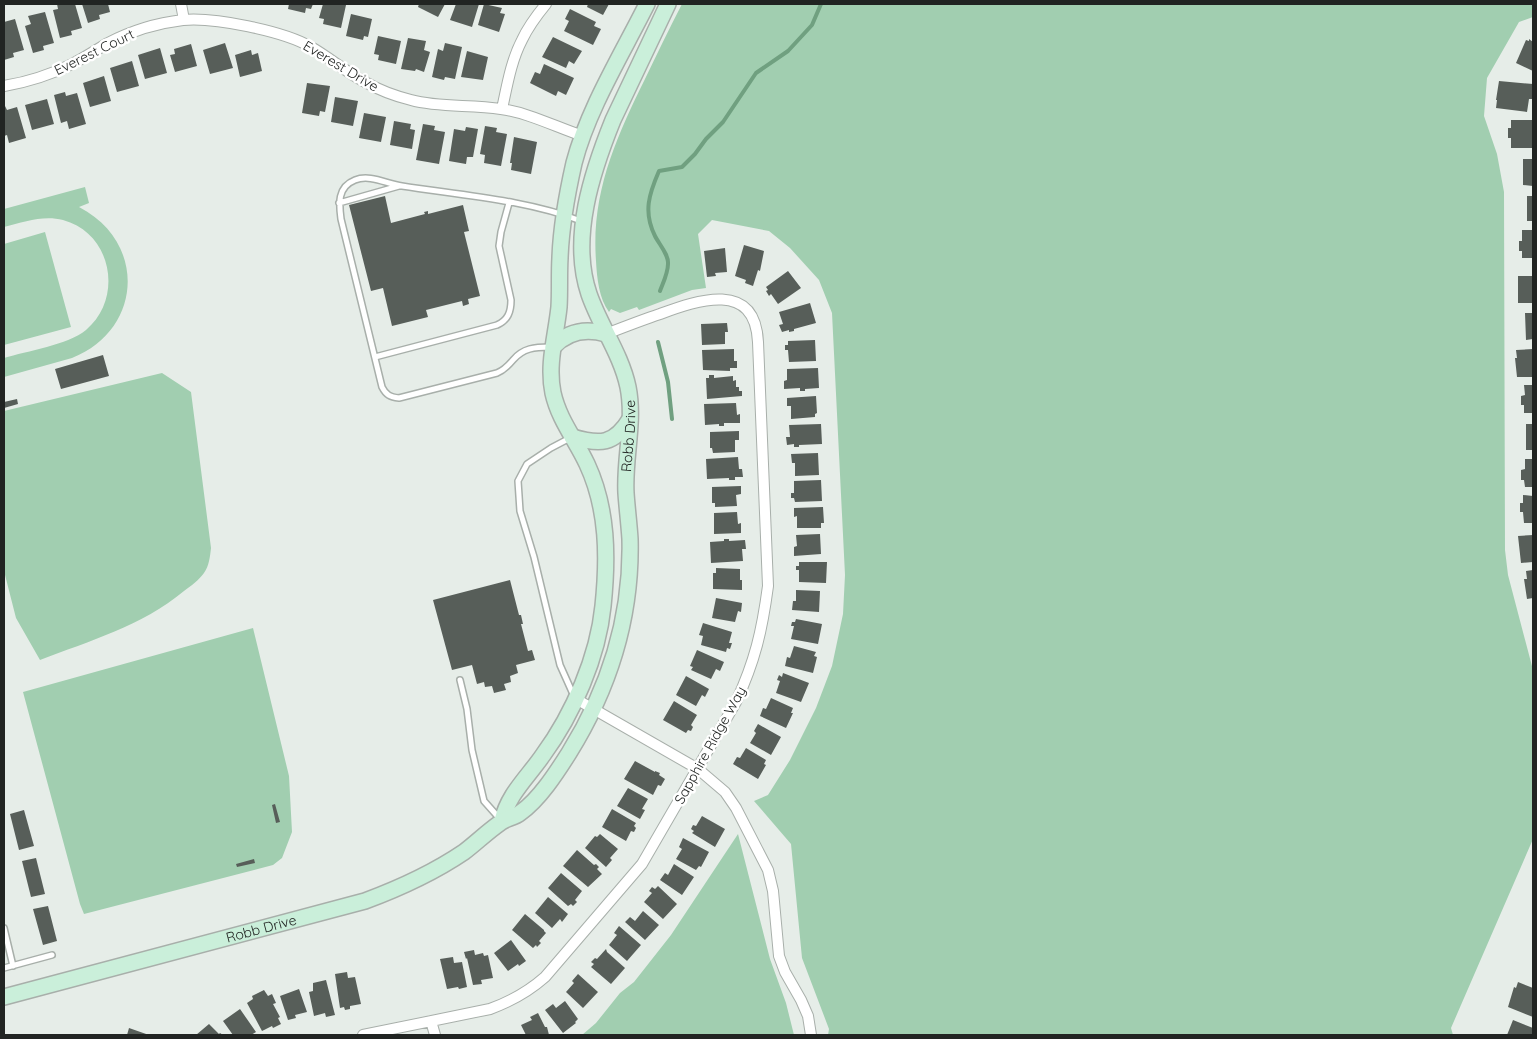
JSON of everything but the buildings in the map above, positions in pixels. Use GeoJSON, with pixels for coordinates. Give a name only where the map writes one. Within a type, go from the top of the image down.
{"type":"FeatureCollection","features":[{"type":"Feature","properties":{"kind":"street"},"geometry":{"type":"LineString","coordinates":[[181,4],[184,20]]}},
{"type":"Feature","properties":{"kind":"street"},"geometry":{"type":"LineString","coordinates":[[502,109],[513,61],[532,22],[546,4]]}},
{"type":"Feature","properties":{"kind":"street"},"geometry":{"type":"LineString","coordinates":[[502,821],[508,801],[543,756],[576,700],[599,634],[603,610],[606,557],[605,528],[601,504],[587,464],[558,413],[553,395],[550,368],[559,306],[560,257],[573,169],[583,136],[647,4]]}},
{"type":"Feature","properties":{"kind":"street","name":"Robb Drive"},"geometry":{"type":"LineString","coordinates":[[4,997],[365,901],[400,888],[464,851],[502,821],[519,814],[537,797],[563,763],[594,709],[604,686],[620,636],[628,581],[630,540],[626,493],[630,418],[628,388],[617,353],[606,334],[589,293],[583,267],[584,223],[592,179],[603,144],[668,4]]}},
{"type":"Feature","properties":{"kind":"street","name":"Everest Court"},"geometry":{"type":"LineString","coordinates":[[4,86],[46,76],[74,64],[108,43],[132,32],[184,20]]}},
{"type":"Feature","properties":{"kind":"street","name":"Everest Drive"},"geometry":{"type":"LineString","coordinates":[[184,20],[229,23],[280,34],[297,40],[310,46],[365,82],[388,93],[412,101],[437,105],[480,106],[502,109],[522,114],[583,136]]}},
{"type":"Feature","properties":{"kind":"street","name":"Sapphire Ridge Way"},"geometry":{"type":"LineString","coordinates":[[363,1035],[490,1009],[511,1002],[529,991],[545,977],[642,864],[736,702],[749,674],[758,645],[768,586],[758,333],[752,317],[737,302],[717,299],[692,302],[606,334]]}},
{"type":"Feature","properties":{"kind":"street"},"geometry":{"type":"LineString","coordinates":[[553,347],[573,333],[592,330],[606,334]]}},
{"type":"Feature","properties":{"kind":"street"},"geometry":{"type":"LineString","coordinates":[[572,437],[598,443],[606,441],[616,437],[624,429],[630,418]]}},
{"type":"Feature","properties":{"kind":"street"},"geometry":{"type":"LineString","coordinates":[[576,700],[698,769],[725,792],[736,808],[768,870],[773,891],[779,956],[785,972],[808,1016],[812,1035]]}},
{"type":"Feature","properties":{"kind":"street"},"geometry":{"type":"LineString","coordinates":[[432,1021],[435,1035]]}},
{"type":"Feature","properties":{"kind":"lane"},"geometry":{"type":"LineString","coordinates":[[553,347],[537,347],[523,350],[504,370],[497,373],[399,398],[384,393],[341,219],[339,198],[343,189],[351,182],[356,179],[371,178],[399,186],[510,203],[565,215],[584,223]]}},
{"type":"Feature","properties":{"kind":"lane"},"geometry":{"type":"LineString","coordinates":[[339,203],[399,186]]}},
{"type":"Feature","properties":{"kind":"lane"},"geometry":{"type":"LineString","coordinates":[[375,357],[496,325],[506,319],[511,309],[511,300],[500,246],[501,232],[510,203]]}},
{"type":"Feature","properties":{"kind":"lane"},"geometry":{"type":"LineString","coordinates":[[572,437],[550,448],[527,464],[518,481],[520,510],[534,557],[560,665],[576,700]]}},
{"type":"Feature","properties":{"kind":"lane"},"geometry":{"type":"LineString","coordinates":[[460,680],[467,709],[472,750],[484,801],[502,821]]}},
{"type":"Feature","properties":{"kind":"lane"},"geometry":{"type":"LineString","coordinates":[[4,928],[13,966]]}},
{"type":"Feature","properties":{"kind":"lane"},"geometry":{"type":"LineString","coordinates":[[4,968],[52,955]]}},
{"type":"Feature","properties":{"kind":"green space"},"geometry":{"type":"Polygon","coordinates":[[[682,4],[1533,4],[1533,17],[1519,22],[1487,78],[1484,116],[1497,154],[1504,192],[1505,550],[1508,575],[1533,670],[1533,839],[1451,1028],[1453,1035],[828,1035],[829,1029],[802,958],[791,844],[754,801],[768,795],[790,760],[816,708],[832,666],[843,614],[845,575],[832,313],[819,280],[790,248],[769,231],[712,220],[698,234],[706,288],[692,290],[639,310],[637,307],[620,313],[611,309],[609,312],[603,301],[598,281],[595,236],[597,212],[608,167],[624,123],[682,4]]]}},
{"type":"Feature","properties":{"kind":"green space"},"geometry":{"type":"Polygon","coordinates":[[[85,187],[89,203],[79,207],[101,222],[117,241],[125,263],[128,285],[123,307],[113,328],[95,345],[72,358],[4,377],[4,358],[58,344],[86,330],[98,317],[105,301],[108,285],[107,268],[102,252],[93,238],[80,227],[63,220],[48,218],[4,227],[4,209],[85,187]]]}},
{"type":"Feature","properties":{"kind":"green space"},"geometry":{"type":"Polygon","coordinates":[[[45,232],[71,327],[4,345],[4,244],[45,232]]]}},
{"type":"Feature","properties":{"kind":"green space"},"geometry":{"type":"Polygon","coordinates":[[[162,373],[191,392],[211,548],[207,567],[202,576],[192,585],[151,614],[115,632],[40,660],[16,618],[4,571],[4,411],[162,373]]]}},
{"type":"Feature","properties":{"kind":"green space"},"geometry":{"type":"Polygon","coordinates":[[[253,628],[289,776],[292,832],[282,858],[273,865],[84,914],[23,692],[253,628]]]}},
{"type":"Feature","properties":{"kind":"green space"},"geometry":{"type":"Polygon","coordinates":[[[738,834],[770,959],[786,1003],[794,1035],[582,1035],[596,1023],[620,993],[634,982],[671,935],[738,834]]]}},
{"type":"Feature","properties":{"kind":"waterway"},"geometry":{"type":"LineString","coordinates":[[660,291],[667,271],[668,261],[651,227],[648,211],[652,187],[659,171],[682,167],[695,154],[706,139],[723,122],[756,73],[788,51],[812,25],[821,4]]}},
{"type":"Feature","properties":{"kind":"waterway"},"geometry":{"type":"LineString","coordinates":[[658,342],[668,382],[672,419]]}}]}
